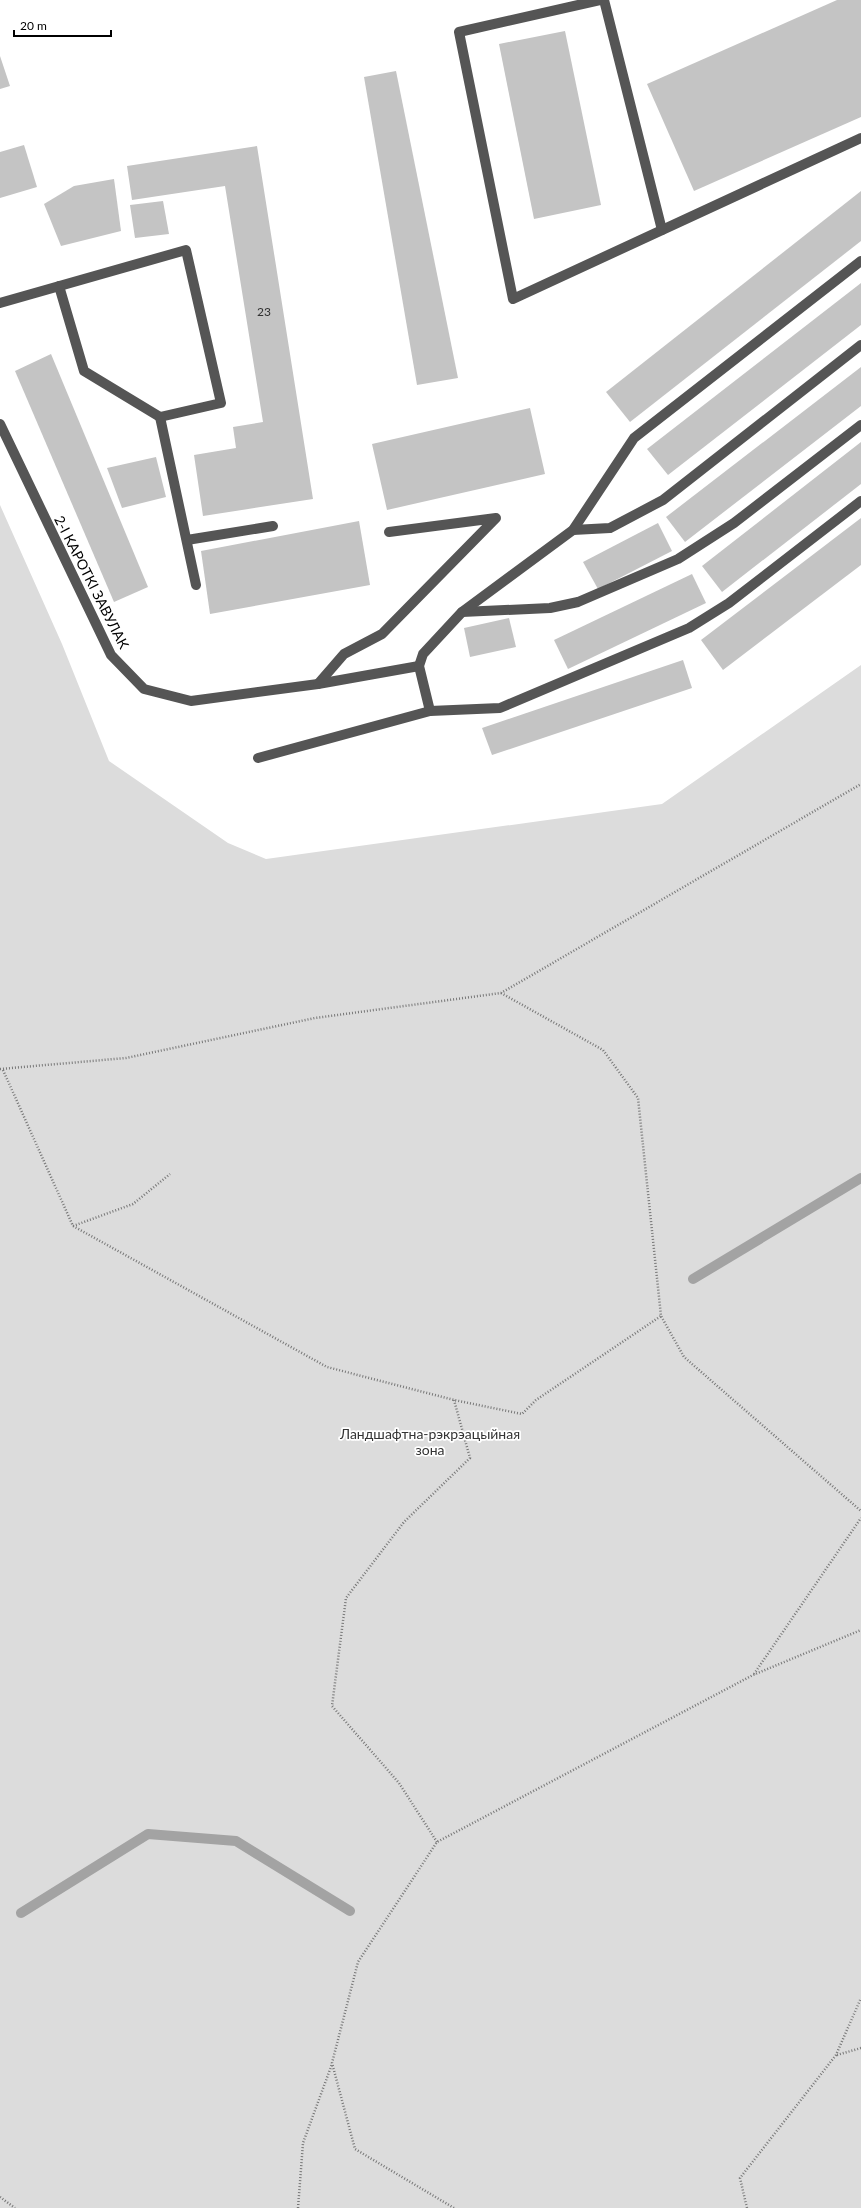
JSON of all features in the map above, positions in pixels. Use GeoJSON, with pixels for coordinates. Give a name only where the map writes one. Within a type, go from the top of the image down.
{"type":"FeatureCollection","features":[{"type":"Feature","properties":{"kind":"street"},"geometry":{"type":"LineString","coordinates":[[600,0],[459,32],[513,299],[861,138]]}},
{"type":"Feature","properties":{"kind":"street"},"geometry":{"type":"LineString","coordinates":[[604,0],[662,230]]}},
{"type":"Feature","properties":{"kind":"street"},"geometry":{"type":"LineString","coordinates":[[0,303],[59,286],[186,250],[221,403],[160,417],[84,370],[59,286]]}},
{"type":"Feature","properties":{"kind":"street"},"geometry":{"type":"LineString","coordinates":[[430,711],[418,666],[423,654],[462,612],[573,530],[634,438],[861,261]]}},
{"type":"Feature","properties":{"kind":"street"},"geometry":{"type":"LineString","coordinates":[[573,530],[610,528],[663,500],[861,345]]}},
{"type":"Feature","properties":{"kind":"street"},"geometry":{"type":"LineString","coordinates":[[160,417],[196,585]]}},
{"type":"Feature","properties":{"kind":"street","name":"2-І КАРОТКІ ЗАВУЛАК"},"geometry":{"type":"LineString","coordinates":[[0,424],[111,655],[144,689],[190,701],[318,684],[418,666]]}},
{"type":"Feature","properties":{"kind":"street"},"geometry":{"type":"LineString","coordinates":[[462,612],[550,608],[578,602],[678,559],[734,523],[861,425]]}},
{"type":"Feature","properties":{"kind":"street"},"geometry":{"type":"LineString","coordinates":[[258,758],[430,711],[500,708],[689,628],[729,603],[861,501]]}},
{"type":"Feature","properties":{"kind":"street"},"geometry":{"type":"LineString","coordinates":[[318,684],[344,654],[382,634],[496,518],[389,532]]}},
{"type":"Feature","properties":{"kind":"street"},"geometry":{"type":"LineString","coordinates":[[187,540],[273,526]]}},
{"type":"Feature","properties":{"kind":"path"},"geometry":{"type":"LineString","coordinates":[[661,1316],[536,1400],[522,1414],[454,1400],[328,1368],[73,1226],[2,1069],[126,1058],[315,1018],[501,993],[861,784]]}},
{"type":"Feature","properties":{"kind":"path"},"geometry":{"type":"LineString","coordinates":[[501,993],[602,1050],[638,1098],[661,1316],[684,1357],[861,1512]]}},
{"type":"Feature","properties":{"kind":"path"},"geometry":{"type":"LineString","coordinates":[[73,1226],[133,1204],[170,1174]]}},
{"type":"Feature","properties":{"kind":"path"},"geometry":{"type":"LineString","coordinates":[[437,1842],[400,1783],[332,1706],[346,1598],[404,1522],[470,1458],[454,1400]]}},
{"type":"Feature","properties":{"kind":"path"},"geometry":{"type":"LineString","coordinates":[[753,1676],[861,1518]]}},
{"type":"Feature","properties":{"kind":"path"},"geometry":{"type":"LineString","coordinates":[[298,2208],[303,2143],[332,2063],[358,1962],[437,1842],[753,1676],[861,1630]]}},
{"type":"Feature","properties":{"kind":"path"},"geometry":{"type":"LineString","coordinates":[[747,2208],[740,2178],[836,2055],[861,1998]]}},
{"type":"Feature","properties":{"kind":"path"},"geometry":{"type":"LineString","coordinates":[[836,2055],[861,2048]]}},
{"type":"Feature","properties":{"kind":"path"},"geometry":{"type":"LineString","coordinates":[[332,2063],[355,2149],[454,2208]]}},
{"type":"Feature","properties":{"kind":"path"},"geometry":{"type":"LineString","coordinates":[[0,2197],[15,2208]]}},
{"type":"Feature","properties":{"kind":"green space","name":"Ландшафтна-рэкрэацыйная зона"},"geometry":{"type":"Polygon","coordinates":[[[0,505],[62,644],[109,761],[228,843],[266,859],[662,804],[861,665],[861,2208],[0,2208],[0,505]]]}},
{"type":"Feature","properties":{"kind":"building"},"geometry":{"type":"Polygon","coordinates":[[[837,0],[861,0],[861,117],[694,191],[647,84],[837,0]]]}},
{"type":"Feature","properties":{"kind":"building"},"geometry":{"type":"Polygon","coordinates":[[[565,31],[601,205],[534,219],[499,44],[565,31]]]}},
{"type":"Feature","properties":{"kind":"building"},"geometry":{"type":"Polygon","coordinates":[[[0,56],[10,86],[0,89],[0,56]]]}},
{"type":"Feature","properties":{"kind":"building"},"geometry":{"type":"Polygon","coordinates":[[[396,71],[458,378],[417,385],[364,77],[396,71]]]}},
{"type":"Feature","properties":{"kind":"building"},"geometry":{"type":"Polygon","coordinates":[[[24,145],[37,187],[0,198],[0,152],[24,145]]]}},
{"type":"Feature","properties":{"kind":"building"},"geometry":{"type":"Polygon","coordinates":[[[257,146],[313,499],[203,516],[194,455],[236,448],[233,427],[263,422],[225,186],[132,200],[127,166],[257,146]]]}},
{"type":"Feature","properties":{"kind":"building"},"geometry":{"type":"Polygon","coordinates":[[[114,179],[121,231],[61,246],[44,204],[74,186],[114,179]]]}},
{"type":"Feature","properties":{"kind":"building"},"geometry":{"type":"Polygon","coordinates":[[[861,191],[861,241],[630,422],[606,392],[861,191]]]}},
{"type":"Feature","properties":{"kind":"building"},"geometry":{"type":"Polygon","coordinates":[[[163,201],[169,234],[135,238],[130,205],[163,201]]]}},
{"type":"Feature","properties":{"kind":"building"},"geometry":{"type":"Polygon","coordinates":[[[861,283],[861,325],[668,475],[647,449],[861,283]]]}},
{"type":"Feature","properties":{"kind":"building"},"geometry":{"type":"Polygon","coordinates":[[[51,354],[148,587],[114,602],[15,371],[51,354]]]}},
{"type":"Feature","properties":{"kind":"building"},"geometry":{"type":"Polygon","coordinates":[[[861,367],[861,406],[685,542],[666,517],[861,367]]]}},
{"type":"Feature","properties":{"kind":"building"},"geometry":{"type":"Polygon","coordinates":[[[530,408],[545,474],[387,510],[372,444],[530,408]]]}},
{"type":"Feature","properties":{"kind":"building"},"geometry":{"type":"Polygon","coordinates":[[[861,442],[861,484],[722,592],[702,566],[861,442]]]}},
{"type":"Feature","properties":{"kind":"building"},"geometry":{"type":"Polygon","coordinates":[[[156,457],[166,497],[122,508],[107,468],[156,457]]]}},
{"type":"Feature","properties":{"kind":"building"},"geometry":{"type":"Polygon","coordinates":[[[861,518],[861,565],[723,670],[701,640],[861,518]]]}},
{"type":"Feature","properties":{"kind":"building"},"geometry":{"type":"Polygon","coordinates":[[[359,521],[370,585],[210,614],[201,551],[359,521]]]}},
{"type":"Feature","properties":{"kind":"building"},"geometry":{"type":"Polygon","coordinates":[[[658,523],[672,551],[598,589],[583,562],[658,523]]]}},
{"type":"Feature","properties":{"kind":"building"},"geometry":{"type":"Polygon","coordinates":[[[692,574],[706,603],[568,669],[554,640],[692,574]]]}},
{"type":"Feature","properties":{"kind":"building"},"geometry":{"type":"Polygon","coordinates":[[[509,618],[516,647],[470,657],[464,628],[509,618]]]}},
{"type":"Feature","properties":{"kind":"building"},"geometry":{"type":"Polygon","coordinates":[[[683,660],[692,688],[492,755],[482,728],[683,660]]]}},
{"type":"Feature","properties":{"kind":"waterway"},"geometry":{"type":"LineString","coordinates":[[693,1279],[861,1178]]}},
{"type":"Feature","properties":{"kind":"waterway"},"geometry":{"type":"LineString","coordinates":[[21,1913],[148,1834],[236,1841],[350,1911]]}}]}
